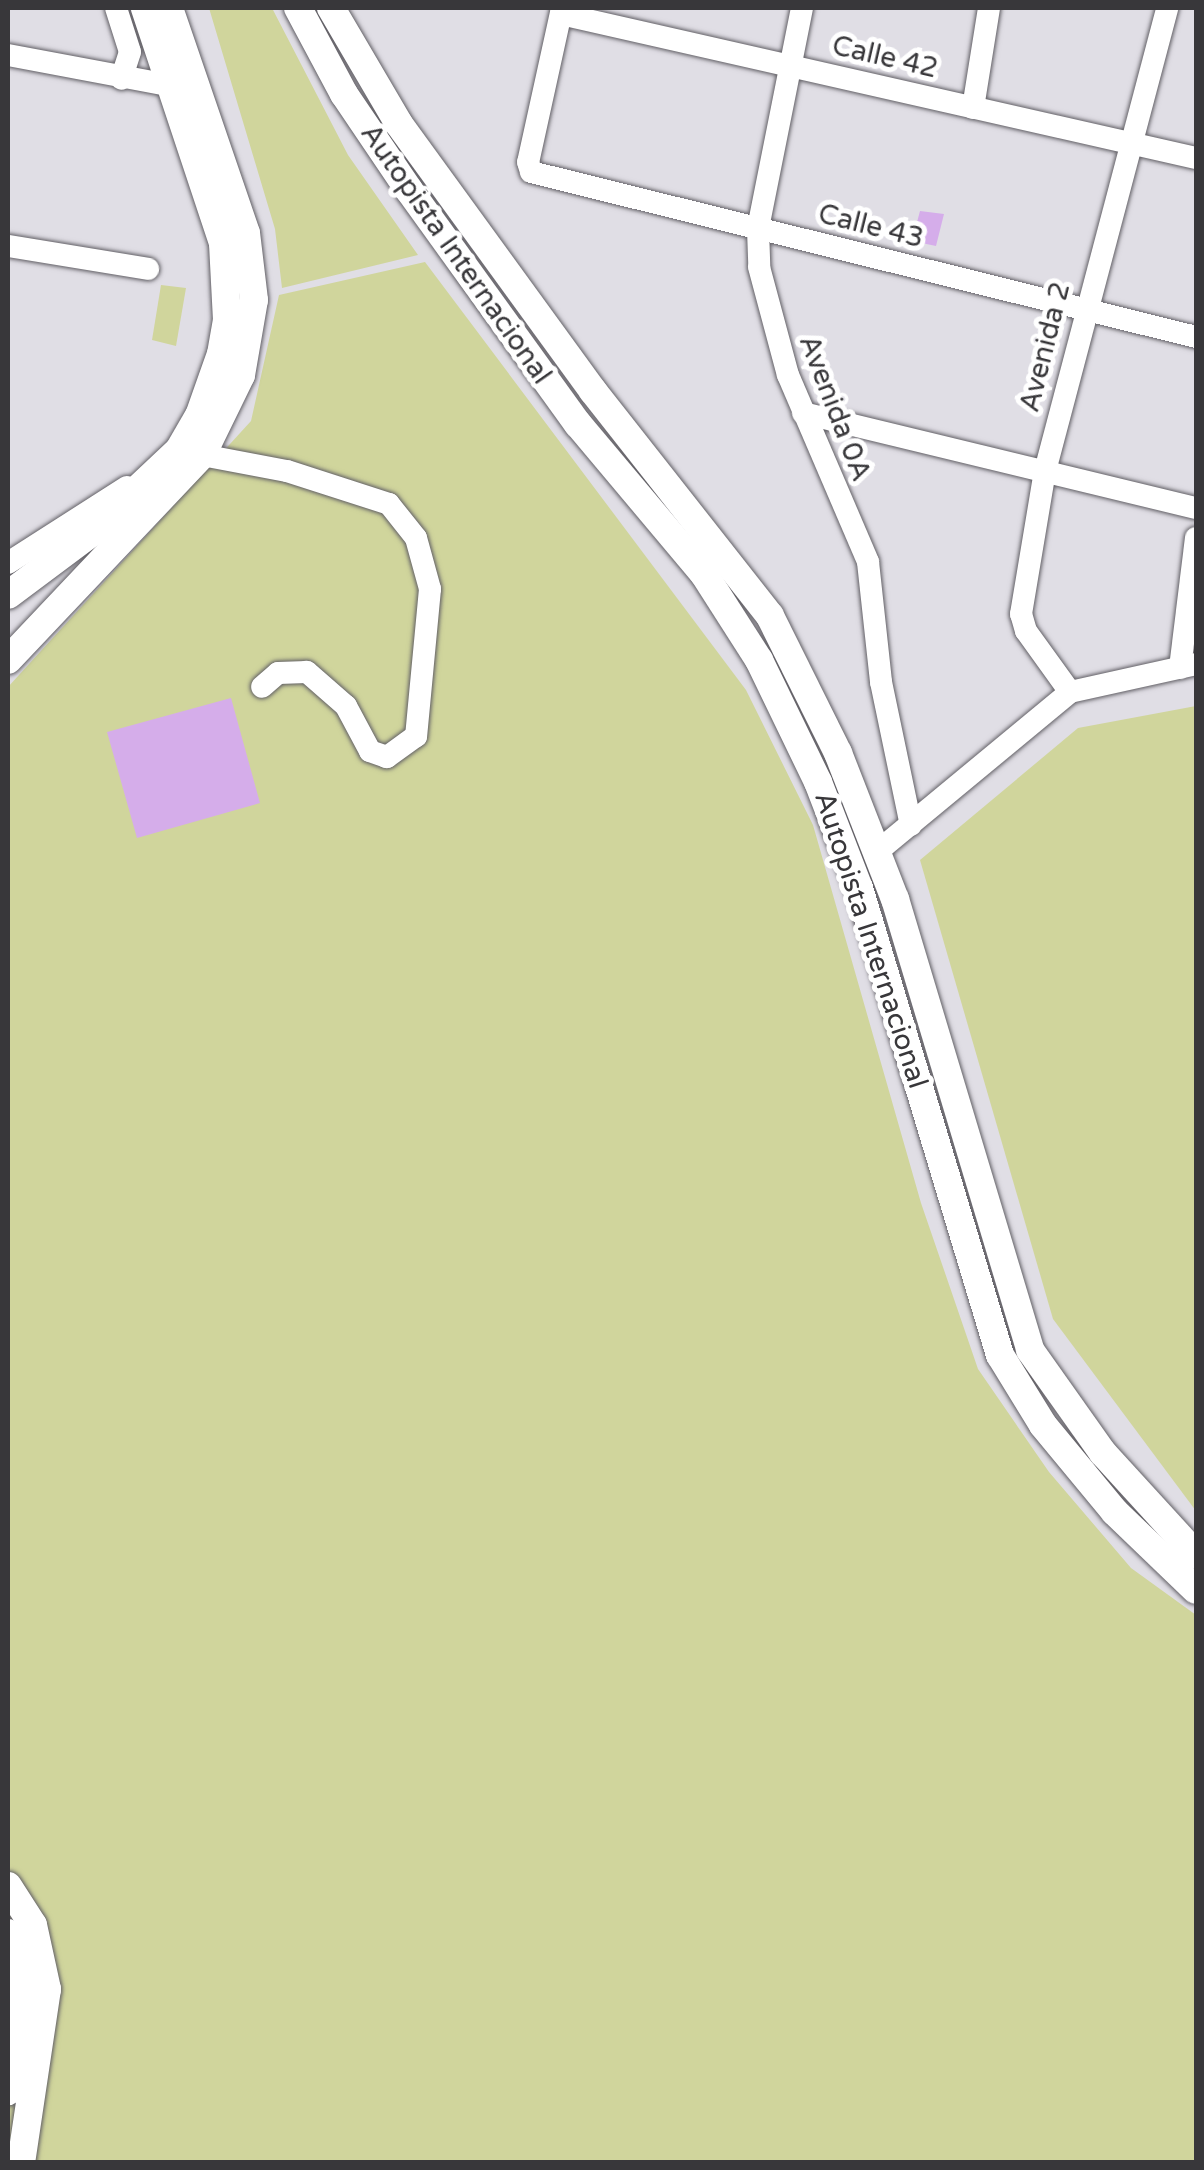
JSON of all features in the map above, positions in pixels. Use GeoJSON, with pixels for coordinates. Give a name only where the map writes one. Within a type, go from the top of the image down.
{"type":"FeatureCollection","features":[{"type":"Feature","properties":{"kind":"main road"},"geometry":{"type":"LineString","coordinates":[[8,596],[190,453],[221,354],[227,282],[214,204],[144,8]]}},
{"type":"Feature","properties":{"kind":"main road"},"geometry":{"type":"LineString","coordinates":[[8,660],[20,636],[190,453],[241,375],[254,300],[246,233],[169,8]]}},
{"type":"Feature","properties":{"kind":"main road","name":"Autopista Internacional"},"geometry":{"type":"LineString","coordinates":[[298,8],[344,94],[410,190],[578,424],[704,574],[760,660],[818,782],[858,888],[1000,1356],[1044,1425],[1114,1512],[1196,1590]]}},
{"type":"Feature","properties":{"kind":"main road","name":"Autopista Internacional"},"geometry":{"type":"LineString","coordinates":[[331,8],[399,124],[592,390],[761,603],[822,719],[878,852],[1030,1350],[1103,1454],[1196,1555]]}},
{"type":"Feature","properties":{"kind":"main road"},"geometry":{"type":"LineString","coordinates":[[8,1886],[33,1925],[46,1989],[21,2162]]}},
{"type":"Feature","properties":{"kind":"main road"},"geometry":{"type":"LineString","coordinates":[[8,1933],[20,1987],[8,2091]]}},
{"type":"Feature","properties":{"kind":"street"},"geometry":{"type":"LineString","coordinates":[[116,8],[130,52],[121,79]]}},
{"type":"Feature","properties":{"kind":"street","name":"Avenida 0A"},"geometry":{"type":"LineString","coordinates":[[802,8],[786,65],[758,229],[767,310],[803,413],[868,562],[881,682],[911,825]]}},
{"type":"Feature","properties":{"kind":"street"},"geometry":{"type":"LineString","coordinates":[[973,108],[990,8]]}},
{"type":"Feature","properties":{"kind":"street","name":"Avenida 2"},"geometry":{"type":"LineString","coordinates":[[1070,692],[1026,632],[1021,614],[1045,471],[1166,8]]}},
{"type":"Feature","properties":{"kind":"street","name":"Calle 42"},"geometry":{"type":"LineString","coordinates":[[561,11],[1196,158]]}},
{"type":"Feature","properties":{"kind":"street","name":"Calle 43"},"geometry":{"type":"LineString","coordinates":[[561,11],[528,162],[531,172],[1196,337]]}},
{"type":"Feature","properties":{"kind":"street"},"geometry":{"type":"LineString","coordinates":[[8,58],[174,86]]}},
{"type":"Feature","properties":{"kind":"street"},"geometry":{"type":"LineString","coordinates":[[8,246],[148,269]]}},
{"type":"Feature","properties":{"kind":"street"},"geometry":{"type":"LineString","coordinates":[[803,413],[1196,508]]}},
{"type":"Feature","properties":{"kind":"street"},"geometry":{"type":"LineString","coordinates":[[8,564],[190,453],[286,471],[389,504],[416,538],[430,588],[416,736],[387,756],[370,751],[346,706],[307,672],[278,673],[262,687]]}},
{"type":"Feature","properties":{"kind":"street"},"geometry":{"type":"LineString","coordinates":[[878,852],[1070,692],[1188,666],[1196,538]]}},
{"type":"Feature","properties":{"kind":"green space"},"geometry":{"type":"Polygon","coordinates":[[[209,8],[272,8],[348,155],[418,255],[282,288],[275,229],[209,8]]]}},
{"type":"Feature","properties":{"kind":"green space"},"geometry":{"type":"Polygon","coordinates":[[[425,262],[746,690],[813,825],[921,1203],[978,1369],[1049,1472],[1131,1568],[1196,1615],[1196,2162],[8,2162],[8,687],[251,421],[279,295],[425,262]]]}},
{"type":"Feature","properties":{"kind":"green space"},"geometry":{"type":"Polygon","coordinates":[[[161,285],[186,288],[176,346],[152,340],[161,285]]]}},
{"type":"Feature","properties":{"kind":"green space"},"geometry":{"type":"Polygon","coordinates":[[[1196,706],[1196,1511],[1053,1319],[920,860],[1078,728],[1196,706]]]}},
{"type":"Feature","properties":{"kind":"building"},"geometry":{"type":"Polygon","coordinates":[[[920,211],[944,214],[936,246],[912,241],[920,211]]]}},
{"type":"Feature","properties":{"kind":"building"},"geometry":{"type":"Polygon","coordinates":[[[231,698],[260,803],[137,838],[107,732],[231,698]]]}}]}
